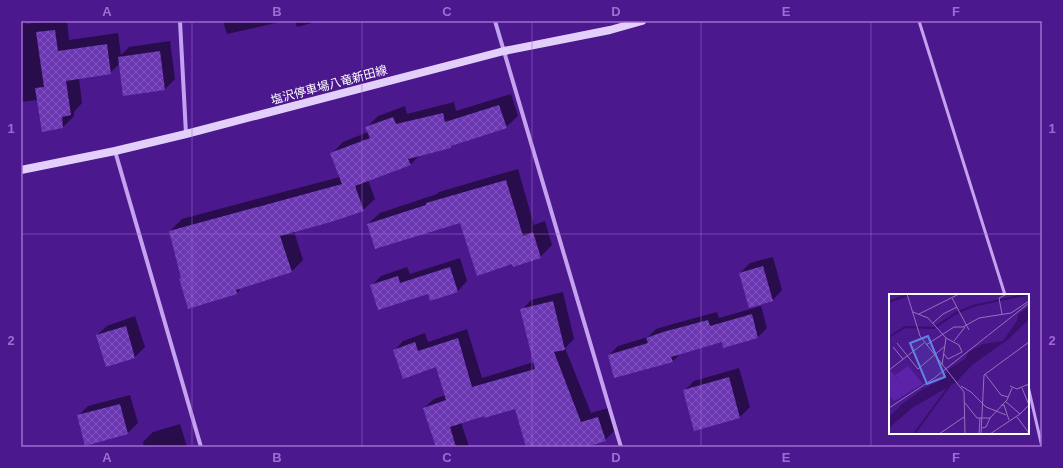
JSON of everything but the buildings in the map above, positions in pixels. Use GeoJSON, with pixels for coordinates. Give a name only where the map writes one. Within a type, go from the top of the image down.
{"type":"FeatureCollection","features":[{"type":"Feature","properties":{"kind":"main road","name":"塩沢停車場八竜新田線"},"geometry":{"type":"LineString","coordinates":[[21,170],[115,151],[186,134],[504,51],[610,30],[642,21]]}},
{"type":"Feature","properties":{"kind":"street"},"geometry":{"type":"LineString","coordinates":[[180,21],[186,134]]}},
{"type":"Feature","properties":{"kind":"street"},"geometry":{"type":"LineString","coordinates":[[495,21],[620,447]]}},
{"type":"Feature","properties":{"kind":"street"},"geometry":{"type":"LineString","coordinates":[[115,151],[201,447]]}},
{"type":"Feature","properties":{"kind":"lane"},"geometry":{"type":"LineString","coordinates":[[919,21],[1005,294]]}},
{"type":"Feature","properties":{"kind":"lane"},"geometry":{"type":"LineString","coordinates":[[1029,390],[1042,447]]}}]}
